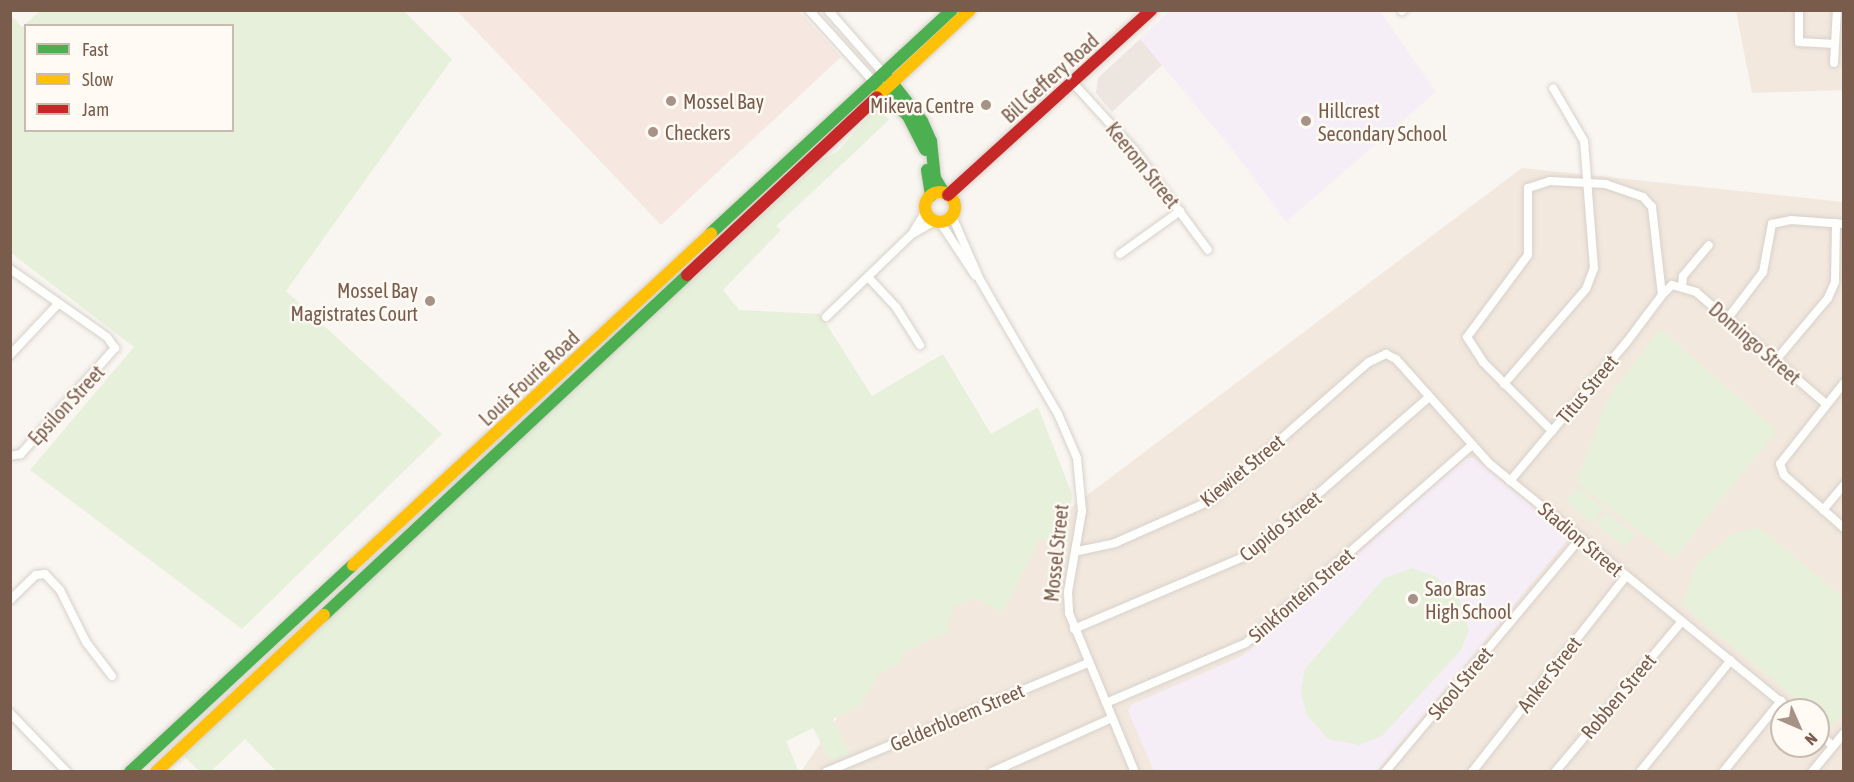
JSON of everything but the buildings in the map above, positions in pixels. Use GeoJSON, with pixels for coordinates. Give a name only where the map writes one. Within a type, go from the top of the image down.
{"type":"FeatureCollection","features":[{"type":"Feature","properties":{"kind":"main road","name":"Louis Fourie Road"},"geometry":{"type":"LineString","coordinates":[[130,771],[952,10]]}},
{"type":"Feature","properties":{"kind":"main road","name":"Louis Fourie Road"},"geometry":{"type":"LineString","coordinates":[[156,771],[970,10]]}},
{"type":"Feature","properties":{"kind":"main road","name":"Bill Geffery Road"},"geometry":{"type":"LineString","coordinates":[[949,196],[1074,84],[1151,10]]}},
{"type":"Feature","properties":{"kind":"main road"},"geometry":{"type":"LineString","coordinates":[[879,78],[889,88],[922,121],[931,141],[935,178],[949,196],[952,216],[937,221],[926,211],[931,196],[923,142],[889,88]]}},
{"type":"Feature","properties":{"kind":"main road"},"geometry":{"type":"LineString","coordinates":[[931,196],[949,196]]}},
{"type":"Feature","properties":{"kind":"street"},"geometry":{"type":"LineString","coordinates":[[809,10],[879,78]]}},
{"type":"Feature","properties":{"kind":"street"},"geometry":{"type":"LineString","coordinates":[[828,10],[879,78]]}},
{"type":"Feature","properties":{"kind":"street"},"geometry":{"type":"LineString","coordinates":[[1800,10],[1799,42],[1835,44]]}},
{"type":"Feature","properties":{"kind":"street"},"geometry":{"type":"LineString","coordinates":[[1834,63],[1838,10]]}},
{"type":"Feature","properties":{"kind":"street","name":"Keerom Street"},"geometry":{"type":"LineString","coordinates":[[1074,84],[1134,150],[1208,250]]}},
{"type":"Feature","properties":{"kind":"street"},"geometry":{"type":"LineString","coordinates":[[1504,384],[1589,284],[1594,259],[1590,182],[1581,131],[1553,88]]}},
{"type":"Feature","properties":{"kind":"street"},"geometry":{"type":"LineString","coordinates":[[1552,431],[1504,384],[1472,348],[1467,337],[1471,327],[1528,255],[1528,188],[1541,181],[1590,182],[1648,201],[1655,217],[1662,295]]}},
{"type":"Feature","properties":{"kind":"street"},"geometry":{"type":"LineString","coordinates":[[826,317],[912,234],[926,211]]}},
{"type":"Feature","properties":{"kind":"street"},"geometry":{"type":"LineString","coordinates":[[1120,254],[1179,211]]}},
{"type":"Feature","properties":{"kind":"street"},"geometry":{"type":"LineString","coordinates":[[952,216],[980,280]]}},
{"type":"Feature","properties":{"kind":"street"},"geometry":{"type":"LineString","coordinates":[[1728,318],[1763,272],[1772,224],[1791,220],[1840,223],[1836,272],[1831,290],[1776,360]]}},
{"type":"Feature","properties":{"kind":"street"},"geometry":{"type":"LineString","coordinates":[[912,234],[937,221],[980,280]]}},
{"type":"Feature","properties":{"kind":"street"},"geometry":{"type":"LineString","coordinates":[[1682,286],[1683,276],[1709,246]]}},
{"type":"Feature","properties":{"kind":"street"},"geometry":{"type":"LineString","coordinates":[[10,269],[58,304],[10,355]]}},
{"type":"Feature","properties":{"kind":"street"},"geometry":{"type":"LineString","coordinates":[[868,276],[896,307],[920,345]]}},
{"type":"Feature","properties":{"kind":"street","name":"Mossel Street"},"geometry":{"type":"LineString","coordinates":[[980,280],[1058,414],[1077,458],[1082,511],[1078,551],[1068,603],[1074,629],[1135,771]]}},
{"type":"Feature","properties":{"kind":"street","name":"Titus Street"},"geometry":{"type":"LineString","coordinates":[[1510,481],[1662,295],[1672,285],[1682,286]]}},
{"type":"Feature","properties":{"kind":"street","name":"Domingo Street"},"geometry":{"type":"LineString","coordinates":[[1682,286],[1696,292],[1728,318],[1826,404]]}},
{"type":"Feature","properties":{"kind":"street","name":"Epsilon Street"},"geometry":{"type":"LineString","coordinates":[[10,456],[21,454],[111,356],[113,343],[58,304]]}},
{"type":"Feature","properties":{"kind":"street","name":"Kiewiet Street"},"geometry":{"type":"LineString","coordinates":[[1078,551],[1115,543],[1210,501],[1369,362],[1386,354]]}},
{"type":"Feature","properties":{"kind":"street","name":"Stadion Street"},"geometry":{"type":"LineString","coordinates":[[1386,354],[1396,359],[1471,446],[1510,481],[1777,698]]}},
{"type":"Feature","properties":{"kind":"street"},"geometry":{"type":"LineString","coordinates":[[1844,383],[1782,460],[1784,475],[1844,528]]}},
{"type":"Feature","properties":{"kind":"street","name":"Cupido Street"},"geometry":{"type":"LineString","coordinates":[[1074,629],[1248,555],[1428,398]]}},
{"type":"Feature","properties":{"kind":"street","name":"Sinkfontein Street"},"geometry":{"type":"LineString","coordinates":[[1106,703],[1246,643],[1471,446]]}},
{"type":"Feature","properties":{"kind":"street"},"geometry":{"type":"LineString","coordinates":[[1823,510],[1844,485]]}},
{"type":"Feature","properties":{"kind":"street","name":"Skool Street"},"geometry":{"type":"LineString","coordinates":[[1385,771],[1581,538]]}},
{"type":"Feature","properties":{"kind":"street"},"geometry":{"type":"LineString","coordinates":[[10,600],[36,575],[45,574],[60,590],[86,642],[112,676]]}},
{"type":"Feature","properties":{"kind":"street","name":"Anker Street"},"geometry":{"type":"LineString","coordinates":[[1472,771],[1626,576]]}},
{"type":"Feature","properties":{"kind":"street","name":"Robben Street"},"geometry":{"type":"LineString","coordinates":[[1555,771],[1682,621]]}},
{"type":"Feature","properties":{"kind":"street"},"geometry":{"type":"LineString","coordinates":[[1640,771],[1731,660]]}},
{"type":"Feature","properties":{"kind":"street","name":"Gelderbloem Street"},"geometry":{"type":"LineString","coordinates":[[826,771],[1088,663]]}},
{"type":"Feature","properties":{"kind":"street"},"geometry":{"type":"LineString","coordinates":[[10,713],[67,771]]}},
{"type":"Feature","properties":{"kind":"street"},"geometry":{"type":"LineString","coordinates":[[1723,771],[1770,714]]}},
{"type":"Feature","properties":{"kind":"street"},"geometry":{"type":"LineString","coordinates":[[992,771],[1112,718]]}},
{"type":"Feature","properties":{"kind":"street"},"geometry":{"type":"LineString","coordinates":[[1812,771],[1844,734]]}},
{"type":"Feature","properties":{"kind":"shaded area","name":"Hillcrest Secondary School"},"geometry":{"type":"Polygon","coordinates":[[[1170,10],[1380,11],[1436,92],[1286,222],[1233,150],[1140,39],[1170,10]]]}},
{"type":"Feature","properties":{"kind":"shaded area"},"geometry":{"type":"Polygon","coordinates":[[[457,11],[799,11],[841,57],[661,225],[457,11]]]}},
{"type":"Feature","properties":{"kind":"shaded area"},"geometry":{"type":"Polygon","coordinates":[[[1736,11],[1843,11],[1843,90],[1752,93],[1736,11]]]}},
{"type":"Feature","properties":{"kind":"shaded area"},"geometry":{"type":"Polygon","coordinates":[[[1140,39],[1163,64],[1112,112],[1096,93],[1098,78],[1140,39]]]}},
{"type":"Feature","properties":{"kind":"shaded area"},"geometry":{"type":"Polygon","coordinates":[[[1522,168],[1843,202],[1843,771],[801,772],[884,648],[1522,168]]]}},
{"type":"Feature","properties":{"kind":"shaded area","name":"Sao Bras High School"},"geometry":{"type":"Polygon","coordinates":[[[1466,458],[1474,458],[1566,534],[1567,541],[1377,771],[1154,771],[1128,711],[1131,705],[1242,656],[1466,458]]]}},
{"type":"Feature","properties":{"kind":"green space"},"geometry":{"type":"Polygon","coordinates":[[[40,11],[404,11],[452,59],[286,291],[442,434],[242,629],[30,470],[134,347],[11,253],[11,15],[22,27],[24,25],[24,132],[234,132],[234,24],[25,24],[40,11]]]}},
{"type":"Feature","properties":{"kind":"green space"},"geometry":{"type":"Polygon","coordinates":[[[877,107],[889,120],[776,226],[781,230],[723,290],[739,310],[820,314],[872,396],[943,354],[991,434],[1038,407],[1072,494],[1067,548],[1040,538],[1003,613],[974,598],[953,607],[947,633],[904,652],[901,663],[879,674],[859,707],[833,719],[850,754],[831,762],[813,728],[786,741],[798,770],[794,772],[276,771],[245,739],[211,771],[200,772],[182,754],[821,160],[838,151],[877,107]]]}},
{"type":"Feature","properties":{"kind":"green space"},"geometry":{"type":"Polygon","coordinates":[[[1660,329],[1777,431],[1674,558],[1576,482],[1608,398],[1660,329]]]}},
{"type":"Feature","properties":{"kind":"green space"},"geometry":{"type":"Polygon","coordinates":[[[1578,487],[1604,509],[1592,523],[1566,502],[1578,487]]]}},
{"type":"Feature","properties":{"kind":"green space"},"geometry":{"type":"Polygon","coordinates":[[[1606,512],[1635,535],[1625,547],[1596,525],[1606,512]]]}},
{"type":"Feature","properties":{"kind":"green space"},"geometry":{"type":"Polygon","coordinates":[[[1760,528],[1843,597],[1843,714],[1832,728],[1830,726],[1830,698],[1795,698],[1682,605],[1696,565],[1733,533],[1760,528]]]}},
{"type":"Feature","properties":{"kind":"green space"},"geometry":{"type":"Polygon","coordinates":[[[1412,568],[1435,576],[1459,598],[1469,630],[1461,650],[1382,736],[1359,745],[1328,739],[1306,714],[1301,689],[1305,669],[1384,578],[1412,568]]]}},
{"type":"Feature","properties":{"kind":"traffic: fast"},"geometry":{"type":"LineString","coordinates":[[711,233],[952,10]]}},
{"type":"Feature","properties":{"kind":"traffic: fast"},"geometry":{"type":"LineString","coordinates":[[889,79],[922,121],[931,141],[935,178],[944,193]]}},
{"type":"Feature","properties":{"kind":"traffic: fast"},"geometry":{"type":"LineString","coordinates":[[879,87],[908,116],[925,150]]}},
{"type":"Feature","properties":{"kind":"traffic: fast"},"geometry":{"type":"LineString","coordinates":[[927,170],[931,196]]}},
{"type":"Feature","properties":{"kind":"traffic: fast"},"geometry":{"type":"LineString","coordinates":[[324,615],[687,275]]}},
{"type":"Feature","properties":{"kind":"traffic: fast"},"geometry":{"type":"LineString","coordinates":[[130,772],[353,565]]}},
{"type":"Feature","properties":{"kind":"traffic: slow"},"geometry":{"type":"LineString","coordinates":[[877,97],[970,10]]}},
{"type":"Feature","properties":{"kind":"traffic: slow"},"geometry":{"type":"LineString","coordinates":[[940,192],[950,197],[955,207],[950,217],[940,222],[930,217],[925,207],[930,197],[940,192]]}},
{"type":"Feature","properties":{"kind":"traffic: slow"},"geometry":{"type":"LineString","coordinates":[[353,565],[711,233]]}},
{"type":"Feature","properties":{"kind":"traffic: slow"},"geometry":{"type":"LineString","coordinates":[[156,772],[324,615]]}},
{"type":"Feature","properties":{"kind":"traffic: jam"},"geometry":{"type":"LineString","coordinates":[[948,195],[1151,10]]}},
{"type":"Feature","properties":{"kind":"traffic: jam"},"geometry":{"type":"LineString","coordinates":[[687,275],[877,97]]}},
{"type":"Feature","properties":{"kind":"place","name":"Mossel Bay"},"geometry":{"type":"Point","coordinates":[671,101]}},
{"type":"Feature","properties":{"kind":"place","name":"Mikeva Centre"},"geometry":{"type":"Point","coordinates":[986,105]}},
{"type":"Feature","properties":{"kind":"place","name":"Hillcrest Secondary School"},"geometry":{"type":"Point","coordinates":[1306,121]}},
{"type":"Feature","properties":{"kind":"place","name":"Checkers"},"geometry":{"type":"Point","coordinates":[653,132]}},
{"type":"Feature","properties":{"kind":"place","name":"Mossel Bay Magistrates Court"},"geometry":{"type":"Point","coordinates":[430,301]}},
{"type":"Feature","properties":{"kind":"place","name":"Sao Bras High School"},"geometry":{"type":"Point","coordinates":[1413,599]}}]}
